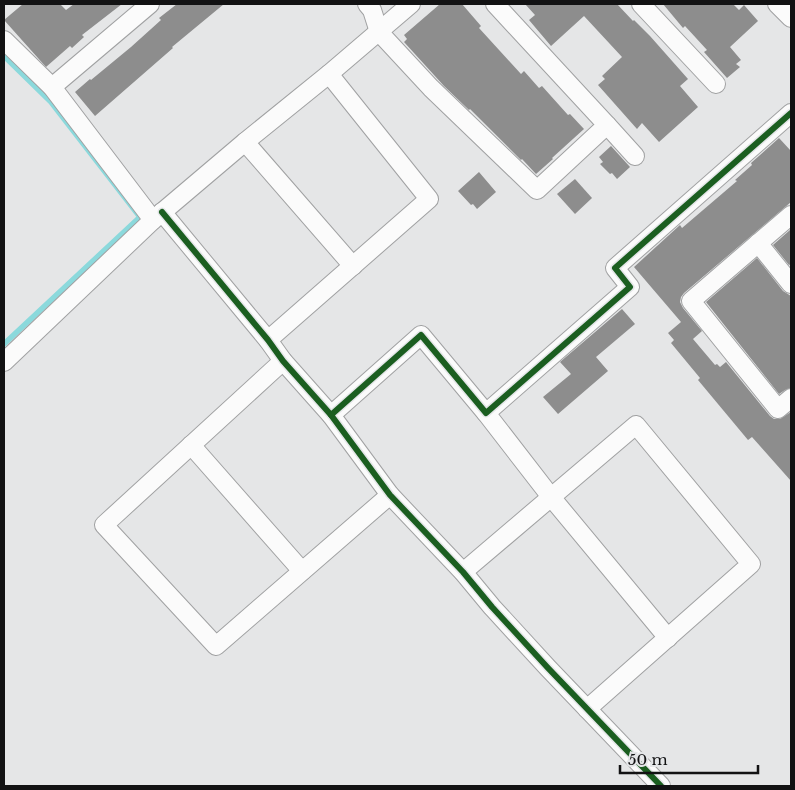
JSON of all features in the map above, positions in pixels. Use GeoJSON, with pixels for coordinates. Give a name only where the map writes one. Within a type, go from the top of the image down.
{"type":"FeatureCollection","features":[{"type":"Feature","properties":{"kind":"street"},"geometry":{"type":"LineString","coordinates":[[52,87],[150,4]]}},
{"type":"Feature","properties":{"kind":"street"},"geometry":{"type":"LineString","coordinates":[[367,4],[372,10],[379,32],[430,88],[537,190],[606,125]]}},
{"type":"Feature","properties":{"kind":"street"},"geometry":{"type":"LineString","coordinates":[[4,362],[158,216],[411,4]]}},
{"type":"Feature","properties":{"kind":"street"},"geometry":{"type":"LineString","coordinates":[[494,4],[635,156]]}},
{"type":"Feature","properties":{"kind":"street"},"geometry":{"type":"LineString","coordinates":[[641,4],[716,84]]}},
{"type":"Feature","properties":{"kind":"street"},"geometry":{"type":"LineString","coordinates":[[778,4],[791,18]]}},
{"type":"Feature","properties":{"kind":"street"},"geometry":{"type":"LineString","coordinates":[[4,40],[52,87],[158,216],[268,340],[283,361],[331,415],[390,495],[463,572],[492,607],[661,786]]}},
{"type":"Feature","properties":{"kind":"street"},"geometry":{"type":"LineString","coordinates":[[268,340],[429,199],[329,74]]}},
{"type":"Feature","properties":{"kind":"street"},"geometry":{"type":"LineString","coordinates":[[486,413],[630,287],[615,268],[791,113]]}},
{"type":"Feature","properties":{"kind":"street"},"geometry":{"type":"LineString","coordinates":[[245,142],[352,266]]}},
{"type":"Feature","properties":{"kind":"street"},"geometry":{"type":"LineString","coordinates":[[791,215],[691,301],[778,409],[791,398]]}},
{"type":"Feature","properties":{"kind":"street"},"geometry":{"type":"LineString","coordinates":[[758,243],[791,284]]}},
{"type":"Feature","properties":{"kind":"street"},"geometry":{"type":"LineString","coordinates":[[331,415],[421,335],[486,413],[551,497],[668,638]]}},
{"type":"Feature","properties":{"kind":"street"},"geometry":{"type":"LineString","coordinates":[[283,361],[104,526],[216,646],[390,495]]}},
{"type":"Feature","properties":{"kind":"street"},"geometry":{"type":"LineString","coordinates":[[463,572],[636,425],[751,564],[587,709]]}},
{"type":"Feature","properties":{"kind":"street"},"geometry":{"type":"LineString","coordinates":[[191,445],[302,571]]}},
{"type":"Feature","properties":{"kind":"building"},"geometry":{"type":"Polygon","coordinates":[[[23,4],[60,4],[66,10],[74,4],[122,4],[82,35],[84,37],[72,48],[70,46],[46,67],[4,20],[23,4]]]}},
{"type":"Feature","properties":{"kind":"building"},"geometry":{"type":"Polygon","coordinates":[[[177,4],[224,4],[172,47],[95,116],[75,92],[131,47],[161,20],[159,18],[177,4]]]}},
{"type":"Feature","properties":{"kind":"building"},"geometry":{"type":"Polygon","coordinates":[[[440,4],[462,4],[481,26],[479,28],[521,74],[524,71],[539,88],[542,86],[568,115],[570,114],[584,129],[536,174],[444,86],[404,42],[407,39],[404,35],[440,4]]]}},
{"type":"Feature","properties":{"kind":"building"},"geometry":{"type":"Polygon","coordinates":[[[525,4],[617,4],[650,36],[688,79],[680,86],[698,107],[659,142],[642,123],[637,129],[598,85],[605,79],[602,76],[622,57],[584,16],[551,46],[529,20],[535,15],[525,4]]]}},
{"type":"Feature","properties":{"kind":"building"},"geometry":{"type":"Polygon","coordinates":[[[663,4],[733,4],[739,10],[744,5],[758,21],[730,47],[741,60],[736,64],[740,67],[727,78],[704,52],[707,50],[685,26],[683,28],[663,4]]]}},
{"type":"Feature","properties":{"kind":"building"},"geometry":{"type":"Polygon","coordinates":[[[779,138],[791,151],[791,202],[684,293],[680,302],[702,331],[693,339],[715,365],[717,364],[720,367],[726,362],[774,419],[780,419],[791,412],[791,481],[752,437],[748,440],[698,380],[700,378],[671,343],[674,340],[668,333],[681,322],[634,267],[680,225],[682,228],[737,181],[735,180],[752,165],[751,163],[779,138]]]}},
{"type":"Feature","properties":{"kind":"building"},"geometry":{"type":"Polygon","coordinates":[[[611,146],[630,167],[617,179],[600,164],[603,162],[599,157],[611,146]]]}},
{"type":"Feature","properties":{"kind":"building"},"geometry":{"type":"Polygon","coordinates":[[[479,172],[496,192],[477,209],[458,191],[479,172]]]}},
{"type":"Feature","properties":{"kind":"building"},"geometry":{"type":"Polygon","coordinates":[[[575,179],[592,198],[575,214],[557,194],[575,179]]]}},
{"type":"Feature","properties":{"kind":"building"},"geometry":{"type":"Polygon","coordinates":[[[790,230],[791,264],[789,265],[773,245],[790,230]]]}},
{"type":"Feature","properties":{"kind":"building"},"geometry":{"type":"Polygon","coordinates":[[[757,258],[783,291],[791,296],[791,388],[779,394],[706,302],[757,258]]]}},
{"type":"Feature","properties":{"kind":"building"},"geometry":{"type":"Polygon","coordinates":[[[622,309],[635,324],[596,357],[608,371],[558,414],[543,397],[571,374],[560,362],[622,309]]]}},
{"type":"Feature","properties":{"kind":"waterway"},"geometry":{"type":"LineString","coordinates":[[4,56],[51,102],[140,217],[4,344]]}},
{"type":"Feature","properties":{"kind":"cycle path"},"geometry":{"type":"LineString","coordinates":[[331,415],[421,335],[486,413],[630,287],[615,268],[791,113]]}},
{"type":"Feature","properties":{"kind":"cycle path"},"geometry":{"type":"LineString","coordinates":[[162,212],[268,340],[283,361],[331,415],[390,495],[463,572],[548,668],[661,786]]}}]}
